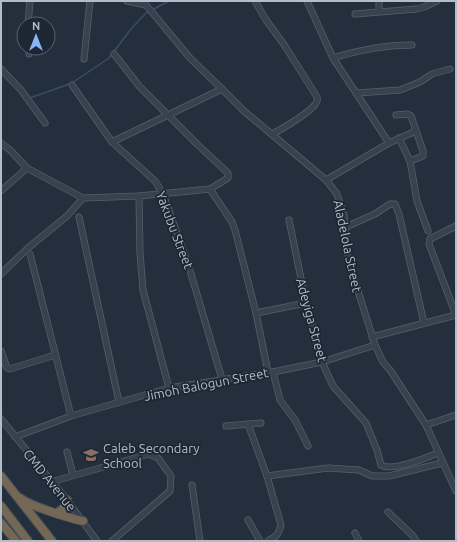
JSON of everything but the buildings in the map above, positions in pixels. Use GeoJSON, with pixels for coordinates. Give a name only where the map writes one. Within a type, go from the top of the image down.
{"type":"FeatureCollection","features":[{"type":"Feature","properties":{"kind":"highway"},"geometry":{"type":"LineString","coordinates":[[1,476],[52,541]]}},
{"type":"Feature","properties":{"kind":"highway"},"geometry":{"type":"LineString","coordinates":[[14,494],[29,503],[83,521]]}},
{"type":"Feature","properties":{"kind":"highway"},"geometry":{"type":"LineString","coordinates":[[57,513],[63,509],[67,500]]}},
{"type":"Feature","properties":{"kind":"highway"},"geometry":{"type":"LineString","coordinates":[[1,506],[28,541]]}},
{"type":"Feature","properties":{"kind":"highway"},"geometry":{"type":"LineString","coordinates":[[1,522],[16,541]]}},
{"type":"Feature","properties":{"kind":"street"},"geometry":{"type":"LineString","coordinates":[[29,16],[30,1]]}},
{"type":"Feature","properties":{"kind":"street"},"geometry":{"type":"LineString","coordinates":[[84,59],[90,1]]}},
{"type":"Feature","properties":{"kind":"street","name":"Aladelola Street"},"geometry":{"type":"LineString","coordinates":[[127,1],[147,4],[190,58],[244,111],[326,180],[337,194],[346,227],[348,259],[375,346],[383,362],[390,370],[426,425],[456,492]]}},
{"type":"Feature","properties":{"kind":"street"},"geometry":{"type":"LineString","coordinates":[[255,1],[317,97],[316,104],[312,108],[293,122],[272,134]]}},
{"type":"Feature","properties":{"kind":"street"},"geometry":{"type":"LineString","coordinates":[[307,1],[333,58],[389,143]]}},
{"type":"Feature","properties":{"kind":"street"},"geometry":{"type":"LineString","coordinates":[[378,11],[379,1]]}},
{"type":"Feature","properties":{"kind":"street"},"geometry":{"type":"LineString","coordinates":[[355,14],[417,9],[437,1]]}},
{"type":"Feature","properties":{"kind":"street"},"geometry":{"type":"LineString","coordinates":[[333,58],[353,52],[391,45],[412,45]]}},
{"type":"Feature","properties":{"kind":"street"},"geometry":{"type":"LineString","coordinates":[[1,143],[27,168],[83,198],[139,196],[210,189],[228,178],[228,173],[140,87],[114,54]]}},
{"type":"Feature","properties":{"kind":"street"},"geometry":{"type":"LineString","coordinates":[[1,69],[21,90],[44,123]]}},
{"type":"Feature","properties":{"kind":"street"},"geometry":{"type":"LineString","coordinates":[[357,93],[400,90],[420,82],[432,74],[450,69]]}},
{"type":"Feature","properties":{"kind":"street","name":"Yakubu Street"},"geometry":{"type":"LineString","coordinates":[[72,85],[112,142],[155,181],[163,194],[190,267],[222,379]]}},
{"type":"Feature","properties":{"kind":"street"},"geometry":{"type":"LineString","coordinates":[[112,142],[222,89]]}},
{"type":"Feature","properties":{"kind":"street"},"geometry":{"type":"LineString","coordinates":[[396,115],[409,114],[424,154],[421,157],[410,161]]}},
{"type":"Feature","properties":{"kind":"street"},"geometry":{"type":"LineString","coordinates":[[326,180],[389,143],[416,131]]}},
{"type":"Feature","properties":{"kind":"street"},"geometry":{"type":"LineString","coordinates":[[399,138],[410,161],[417,201],[428,231]]}},
{"type":"Feature","properties":{"kind":"street"},"geometry":{"type":"LineString","coordinates":[[1,191],[27,168]]}},
{"type":"Feature","properties":{"kind":"street"},"geometry":{"type":"LineString","coordinates":[[210,189],[232,222],[235,230],[271,372],[280,400],[295,420],[308,446]]}},
{"type":"Feature","properties":{"kind":"street"},"geometry":{"type":"LineString","coordinates":[[139,196],[140,253],[143,290],[169,388]]}},
{"type":"Feature","properties":{"kind":"street"},"geometry":{"type":"LineString","coordinates":[[1,274],[28,248],[67,216],[83,198]]}},
{"type":"Feature","properties":{"kind":"street"},"geometry":{"type":"LineString","coordinates":[[346,227],[375,214],[390,204],[395,204],[399,214],[424,323]]}},
{"type":"Feature","properties":{"kind":"street"},"geometry":{"type":"LineString","coordinates":[[79,216],[119,402]]}},
{"type":"Feature","properties":{"kind":"street","name":"Adeyiga Street"},"geometry":{"type":"LineString","coordinates":[[289,220],[306,303],[322,362],[333,386],[366,423],[372,436],[381,465],[389,468],[416,461],[438,453]]}},
{"type":"Feature","properties":{"kind":"street"},"geometry":{"type":"LineString","coordinates":[[372,337],[456,315],[429,244],[430,239],[434,236],[456,226]]}},
{"type":"Feature","properties":{"kind":"street"},"geometry":{"type":"LineString","coordinates":[[30,254],[71,416]]}},
{"type":"Feature","properties":{"kind":"street"},"geometry":{"type":"LineString","coordinates":[[256,313],[306,303]]}},
{"type":"Feature","properties":{"kind":"street","name":"Jimoh Balogun Street"},"geometry":{"type":"LineString","coordinates":[[16,437],[71,416],[169,388],[271,372],[322,362],[375,346]]}},
{"type":"Feature","properties":{"kind":"street"},"geometry":{"type":"LineString","coordinates":[[1,351],[7,368],[10,370],[55,355]]}},
{"type":"Feature","properties":{"kind":"street"},"geometry":{"type":"LineString","coordinates":[[426,425],[456,415]]}},
{"type":"Feature","properties":{"kind":"street","name":"CMD Avenue"},"geometry":{"type":"LineString","coordinates":[[1,419],[67,500],[97,541]]}},
{"type":"Feature","properties":{"kind":"street"},"geometry":{"type":"LineString","coordinates":[[226,426],[261,423]]}},
{"type":"Feature","properties":{"kind":"street"},"geometry":{"type":"LineString","coordinates":[[248,424],[267,476],[281,525],[280,532],[277,536],[268,541]]}},
{"type":"Feature","properties":{"kind":"street"},"geometry":{"type":"LineString","coordinates":[[67,452],[73,475]]}},
{"type":"Feature","properties":{"kind":"street"},"geometry":{"type":"LineString","coordinates":[[51,482],[149,454],[158,458],[171,476],[170,491],[112,541]]}},
{"type":"Feature","properties":{"kind":"street"},"geometry":{"type":"LineString","coordinates":[[267,476],[328,468],[359,470],[372,476],[389,476],[442,463]]}},
{"type":"Feature","properties":{"kind":"street"},"geometry":{"type":"LineString","coordinates":[[192,485],[200,541]]}},
{"type":"Feature","properties":{"kind":"street"},"geometry":{"type":"LineString","coordinates":[[388,512],[413,536],[416,541]]}},
{"type":"Feature","properties":{"kind":"street"},"geometry":{"type":"LineString","coordinates":[[248,520],[260,541]]}},
{"type":"Feature","properties":{"kind":"street"},"geometry":{"type":"LineString","coordinates":[[354,533],[359,541]]}},
{"type":"Feature","properties":{"kind":"waterway"},"geometry":{"type":"LineString","coordinates":[[152,10],[169,1]]}},
{"type":"Feature","properties":{"kind":"waterway"},"geometry":{"type":"LineString","coordinates":[[30,98],[72,83],[109,58],[131,29],[148,12]]}},
{"type":"Feature","properties":{"kind":"place","name":"Caleb Secondary School"},"geometry":{"type":"Point","coordinates":[91,455]}}]}
